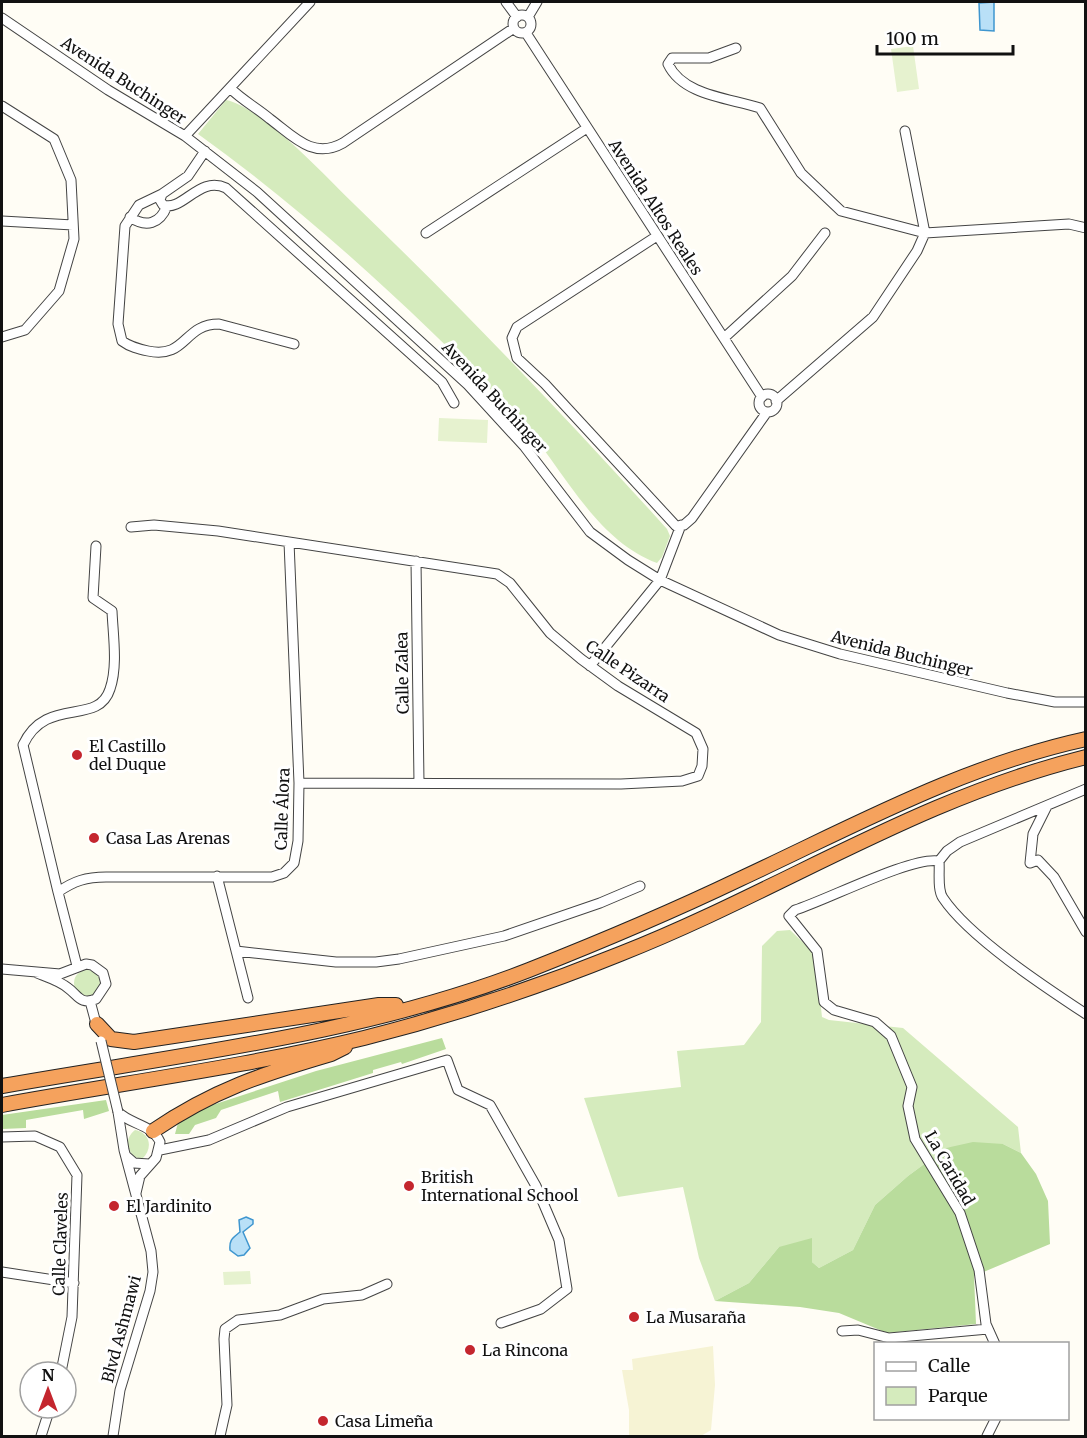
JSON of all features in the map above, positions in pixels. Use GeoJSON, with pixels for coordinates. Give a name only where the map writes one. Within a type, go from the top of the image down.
{"type":"FeatureCollection","features":[{"type":"Feature","properties":{"kind":"highway"},"geometry":{"type":"LineString","coordinates":[[2,1086],[291,1035],[413,1006],[525,971],[620,934],[920,793],[971,772],[1086,739]]}},
{"type":"Feature","properties":{"kind":"highway"},"geometry":{"type":"LineString","coordinates":[[2,1105],[362,1038],[461,1012],[624,953],[903,820],[1034,770],[1086,757]]}},
{"type":"Feature","properties":{"kind":"highway"},"geometry":{"type":"LineString","coordinates":[[97,1024],[111,1039],[134,1042],[379,1005],[413,1006]]}},
{"type":"Feature","properties":{"kind":"highway"},"geometry":{"type":"LineString","coordinates":[[148,1129],[231,1086],[331,1054],[362,1038]]}},
{"type":"Feature","properties":{"kind":"street"},"geometry":{"type":"LineString","coordinates":[[185,136],[310,2]]}},
{"type":"Feature","properties":{"kind":"street"},"geometry":{"type":"LineString","coordinates":[[230,88],[296,141],[316,149],[327,149],[343,143],[514,28],[517,17],[507,2]]}},
{"type":"Feature","properties":{"kind":"street"},"geometry":{"type":"LineString","coordinates":[[528,17],[537,2]]}},
{"type":"Feature","properties":{"kind":"street"},"geometry":{"type":"LineString","coordinates":[[517,17],[528,17]]}},
{"type":"Feature","properties":{"kind":"street"},"geometry":{"type":"LineString","coordinates":[[514,28],[518,32],[526,33],[531,25],[528,17]]}},
{"type":"Feature","properties":{"kind":"street","name":"Avenida Buchinger"},"geometry":{"type":"LineString","coordinates":[[2,18],[108,90],[185,136],[258,192],[468,386],[524,446],[590,532],[660,580],[779,635],[840,654],[1007,693],[1055,702],[1086,702]]}},
{"type":"Feature","properties":{"kind":"street","name":"Avenida Altos Reales"},"geometry":{"type":"LineString","coordinates":[[526,33],[762,396]]}},
{"type":"Feature","properties":{"kind":"street"},"geometry":{"type":"LineString","coordinates":[[736,48],[709,58],[672,58],[668,64],[673,75],[705,94],[760,108],[801,173],[841,211],[925,233],[1069,224],[1086,228]]}},
{"type":"Feature","properties":{"kind":"street"},"geometry":{"type":"LineString","coordinates":[[2,106],[54,139],[71,180],[74,225],[74,239],[59,291],[25,330],[2,337]]}},
{"type":"Feature","properties":{"kind":"street"},"geometry":{"type":"LineString","coordinates":[[426,233],[587,128]]}},
{"type":"Feature","properties":{"kind":"street"},"geometry":{"type":"LineString","coordinates":[[590,666],[660,580],[681,525],[692,518],[767,412],[773,410],[776,401],[873,317],[917,251],[925,233],[905,130]]}},
{"type":"Feature","properties":{"kind":"street"},"geometry":{"type":"LineString","coordinates":[[205,151],[188,176],[139,206],[130,217],[124,231],[118,324],[122,341],[128,346],[155,352],[170,352],[177,349],[192,332],[212,324],[233,326],[294,344]]}},
{"type":"Feature","properties":{"kind":"street"},"geometry":{"type":"LineString","coordinates":[[130,217],[142,224],[154,222],[162,218],[167,206],[208,185],[226,188],[442,382],[454,403]]}},
{"type":"Feature","properties":{"kind":"street"},"geometry":{"type":"LineString","coordinates":[[162,194],[160,201],[167,206]]}},
{"type":"Feature","properties":{"kind":"street"},"geometry":{"type":"LineString","coordinates":[[2,220],[74,225]]}},
{"type":"Feature","properties":{"kind":"street"},"geometry":{"type":"LineString","coordinates":[[724,338],[792,276],[825,233]]}},
{"type":"Feature","properties":{"kind":"street"},"geometry":{"type":"LineString","coordinates":[[657,236],[517,327],[512,339],[515,354],[669,521],[681,525]]}},
{"type":"Feature","properties":{"kind":"street"},"geometry":{"type":"LineString","coordinates":[[767,412],[759,406],[762,396],[769,394],[776,401]]}},
{"type":"Feature","properties":{"kind":"street","name":"Calle Pizarra"},"geometry":{"type":"LineString","coordinates":[[131,527],[154,525],[218,531],[497,574],[510,583],[550,633],[618,686],[696,734],[703,749],[702,766],[698,776],[682,781],[621,784],[299,783]]}},
{"type":"Feature","properties":{"kind":"street","name":"Calle Álora"},"geometry":{"type":"LineString","coordinates":[[58,892],[87,877],[272,877],[284,873],[294,863],[298,842],[299,783],[289,542]]}},
{"type":"Feature","properties":{"kind":"street"},"geometry":{"type":"LineString","coordinates":[[2,969],[60,974],[75,968],[92,965],[98,968],[105,978],[101,996],[90,1001],[77,999],[69,988],[68,981],[75,968],[23,745],[48,717],[58,713],[90,710],[98,706],[110,692],[113,679],[112,611],[93,598],[96,546]]}},
{"type":"Feature","properties":{"kind":"street","name":"Calle Zalea"},"geometry":{"type":"LineString","coordinates":[[416,561],[419,783]]}},
{"type":"Feature","properties":{"kind":"street"},"geometry":{"type":"LineString","coordinates":[[1084,1011],[1044,987],[959,916],[941,896],[939,861],[947,851],[960,842],[1086,789]]}},
{"type":"Feature","properties":{"kind":"street"},"geometry":{"type":"LineString","coordinates":[[1047,806],[1033,834],[1030,863],[1038,860],[1054,877],[1086,932]]}},
{"type":"Feature","properties":{"kind":"street","name":"La Caridad"},"geometry":{"type":"LineString","coordinates":[[939,861],[928,859],[906,867],[795,910],[789,916],[817,951],[824,1002],[834,1010],[875,1022],[891,1036],[912,1087],[908,1106],[915,1139],[960,1214],[980,1270],[988,1329],[993,1342]]}},
{"type":"Feature","properties":{"kind":"street"},"geometry":{"type":"LineString","coordinates":[[217,876],[248,998]]}},
{"type":"Feature","properties":{"kind":"street"},"geometry":{"type":"LineString","coordinates":[[236,951],[336,962],[376,962],[399,959],[504,936],[600,903],[640,886]]}},
{"type":"Feature","properties":{"kind":"street"},"geometry":{"type":"LineString","coordinates":[[37,973],[69,988]]}},
{"type":"Feature","properties":{"kind":"street"},"geometry":{"type":"LineString","coordinates":[[90,1001],[118,1112],[126,1156],[135,1163],[149,1164]]}},
{"type":"Feature","properties":{"kind":"street"},"geometry":{"type":"LineString","coordinates":[[160,1150],[209,1140],[288,1107],[447,1060],[458,1090],[490,1105],[536,1186],[559,1240],[567,1289],[541,1309],[501,1323]]}},
{"type":"Feature","properties":{"kind":"street"},"geometry":{"type":"LineString","coordinates":[[118,1112],[125,1119],[148,1129],[160,1142],[160,1150],[140,1176],[135,1196]]}},
{"type":"Feature","properties":{"kind":"street"},"geometry":{"type":"LineString","coordinates":[[123,1144],[127,1132],[133,1127],[148,1129]]}},
{"type":"Feature","properties":{"kind":"street","name":"Calle Claveles"},"geometry":{"type":"LineString","coordinates":[[2,1137],[35,1136],[60,1146],[77,1175],[72,1317],[63,1360]]}},
{"type":"Feature","properties":{"kind":"street","name":"Blvd Ashmawi"},"geometry":{"type":"LineString","coordinates":[[113,1437],[118,1398],[150,1291],[153,1272],[151,1251],[126,1156]]}},
{"type":"Feature","properties":{"kind":"street"},"geometry":{"type":"LineString","coordinates":[[2,1272],[74,1283]]}},
{"type":"Feature","properties":{"kind":"street"},"geometry":{"type":"LineString","coordinates":[[220,1437],[227,1405],[224,1339],[225,1329],[231,1323],[238,1320],[280,1315],[324,1299],[362,1295],[387,1284]]}},
{"type":"Feature","properties":{"kind":"street"},"geometry":{"type":"LineString","coordinates":[[842,1331],[858,1330],[889,1338],[988,1329]]}},
{"type":"Feature","properties":{"kind":"street"},"geometry":{"type":"LineString","coordinates":[[41,1437],[46,1420]]}},
{"type":"Feature","properties":{"kind":"street"},"geometry":{"type":"LineString","coordinates":[[987,1437],[996,1420]]}},
{"type":"Feature","properties":{"kind":"shaded area"},"geometry":{"type":"Polygon","coordinates":[[[713,1346],[715,1385],[711,1430],[701,1436],[629,1436],[629,1410],[622,1370],[633,1370],[632,1359],[713,1346]]]}},
{"type":"Feature","properties":{"kind":"green space"},"geometry":{"type":"Polygon","coordinates":[[[913,46],[919,89],[897,92],[891,49],[913,46]]]}},
{"type":"Feature","properties":{"kind":"green space"},"geometry":{"type":"Polygon","coordinates":[[[226,100],[258,116],[294,145],[475,324],[591,446],[667,529],[670,536],[662,557],[657,563],[633,551],[594,516],[528,429],[437,336],[281,197],[198,134],[226,100]]]}},
{"type":"Feature","properties":{"kind":"green space"},"geometry":{"type":"Polygon","coordinates":[[[439,418],[488,420],[487,443],[438,441],[439,418]]]}},
{"type":"Feature","properties":{"kind":"green space"},"geometry":{"type":"Polygon","coordinates":[[[790,930],[815,954],[822,1017],[829,1020],[903,1028],[1018,1127],[1021,1153],[1003,1144],[946,1148],[908,1176],[875,1205],[853,1250],[819,1268],[812,1262],[779,1247],[749,1283],[715,1301],[699,1258],[683,1187],[618,1197],[584,1098],[681,1087],[677,1051],[744,1045],[761,1022],[762,946],[777,931],[790,930]]]}},
{"type":"Feature","properties":{"kind":"green space"},"geometry":{"type":"Polygon","coordinates":[[[87,970],[96,974],[100,983],[96,992],[87,996],[78,992],[74,983],[78,974],[87,970]]]}},
{"type":"Feature","properties":{"kind":"green space"},"geometry":{"type":"Polygon","coordinates":[[[442,1038],[446,1049],[402,1064],[401,1062],[373,1070],[373,1073],[280,1102],[278,1091],[221,1110],[216,1118],[195,1125],[189,1134],[175,1134],[179,1119],[188,1113],[316,1071],[442,1038]]]}},
{"type":"Feature","properties":{"kind":"green space"},"geometry":{"type":"Polygon","coordinates":[[[106,1100],[109,1111],[84,1119],[83,1110],[26,1120],[26,1128],[2,1129],[2,1115],[106,1100]]]}},
{"type":"Feature","properties":{"kind":"green space"},"geometry":{"type":"Polygon","coordinates":[[[135,1130],[144,1134],[149,1142],[148,1151],[142,1159],[135,1157],[128,1147],[128,1140],[135,1130]]]}},
{"type":"Feature","properties":{"kind":"green space"},"geometry":{"type":"Polygon","coordinates":[[[973,1142],[1003,1144],[1021,1153],[1036,1174],[1048,1201],[1050,1244],[974,1276],[976,1324],[887,1333],[839,1313],[800,1307],[715,1301],[749,1283],[779,1247],[812,1238],[812,1262],[819,1268],[853,1250],[875,1205],[908,1176],[946,1148],[973,1142]]]}},
{"type":"Feature","properties":{"kind":"green space"},"geometry":{"type":"Polygon","coordinates":[[[250,1271],[251,1284],[224,1285],[223,1272],[250,1271]]]}},
{"type":"Feature","properties":{"kind":"water"},"geometry":{"type":"Polygon","coordinates":[[[994,2],[994,31],[980,30],[979,3],[994,2]]]}},
{"type":"Feature","properties":{"kind":"water"},"geometry":{"type":"Polygon","coordinates":[[[246,1217],[253,1220],[253,1224],[243,1232],[250,1248],[244,1255],[238,1256],[230,1250],[230,1243],[240,1232],[239,1220],[246,1217]]]}},
{"type":"Feature","properties":{"kind":"place","name":"El Castillo del Duque"},"geometry":{"type":"Point","coordinates":[77,755]}},
{"type":"Feature","properties":{"kind":"place","name":"Casa Las Arenas"},"geometry":{"type":"Point","coordinates":[94,838]}},
{"type":"Feature","properties":{"kind":"place","name":"British International School"},"geometry":{"type":"Point","coordinates":[409,1186]}},
{"type":"Feature","properties":{"kind":"place","name":"El Jardinito"},"geometry":{"type":"Point","coordinates":[114,1206]}},
{"type":"Feature","properties":{"kind":"place","name":"La Musaraña"},"geometry":{"type":"Point","coordinates":[634,1317]}},
{"type":"Feature","properties":{"kind":"place","name":"La Rincona"},"geometry":{"type":"Point","coordinates":[470,1350]}},
{"type":"Feature","properties":{"kind":"place","name":"Casa Limeña"},"geometry":{"type":"Point","coordinates":[323,1421]}}]}
